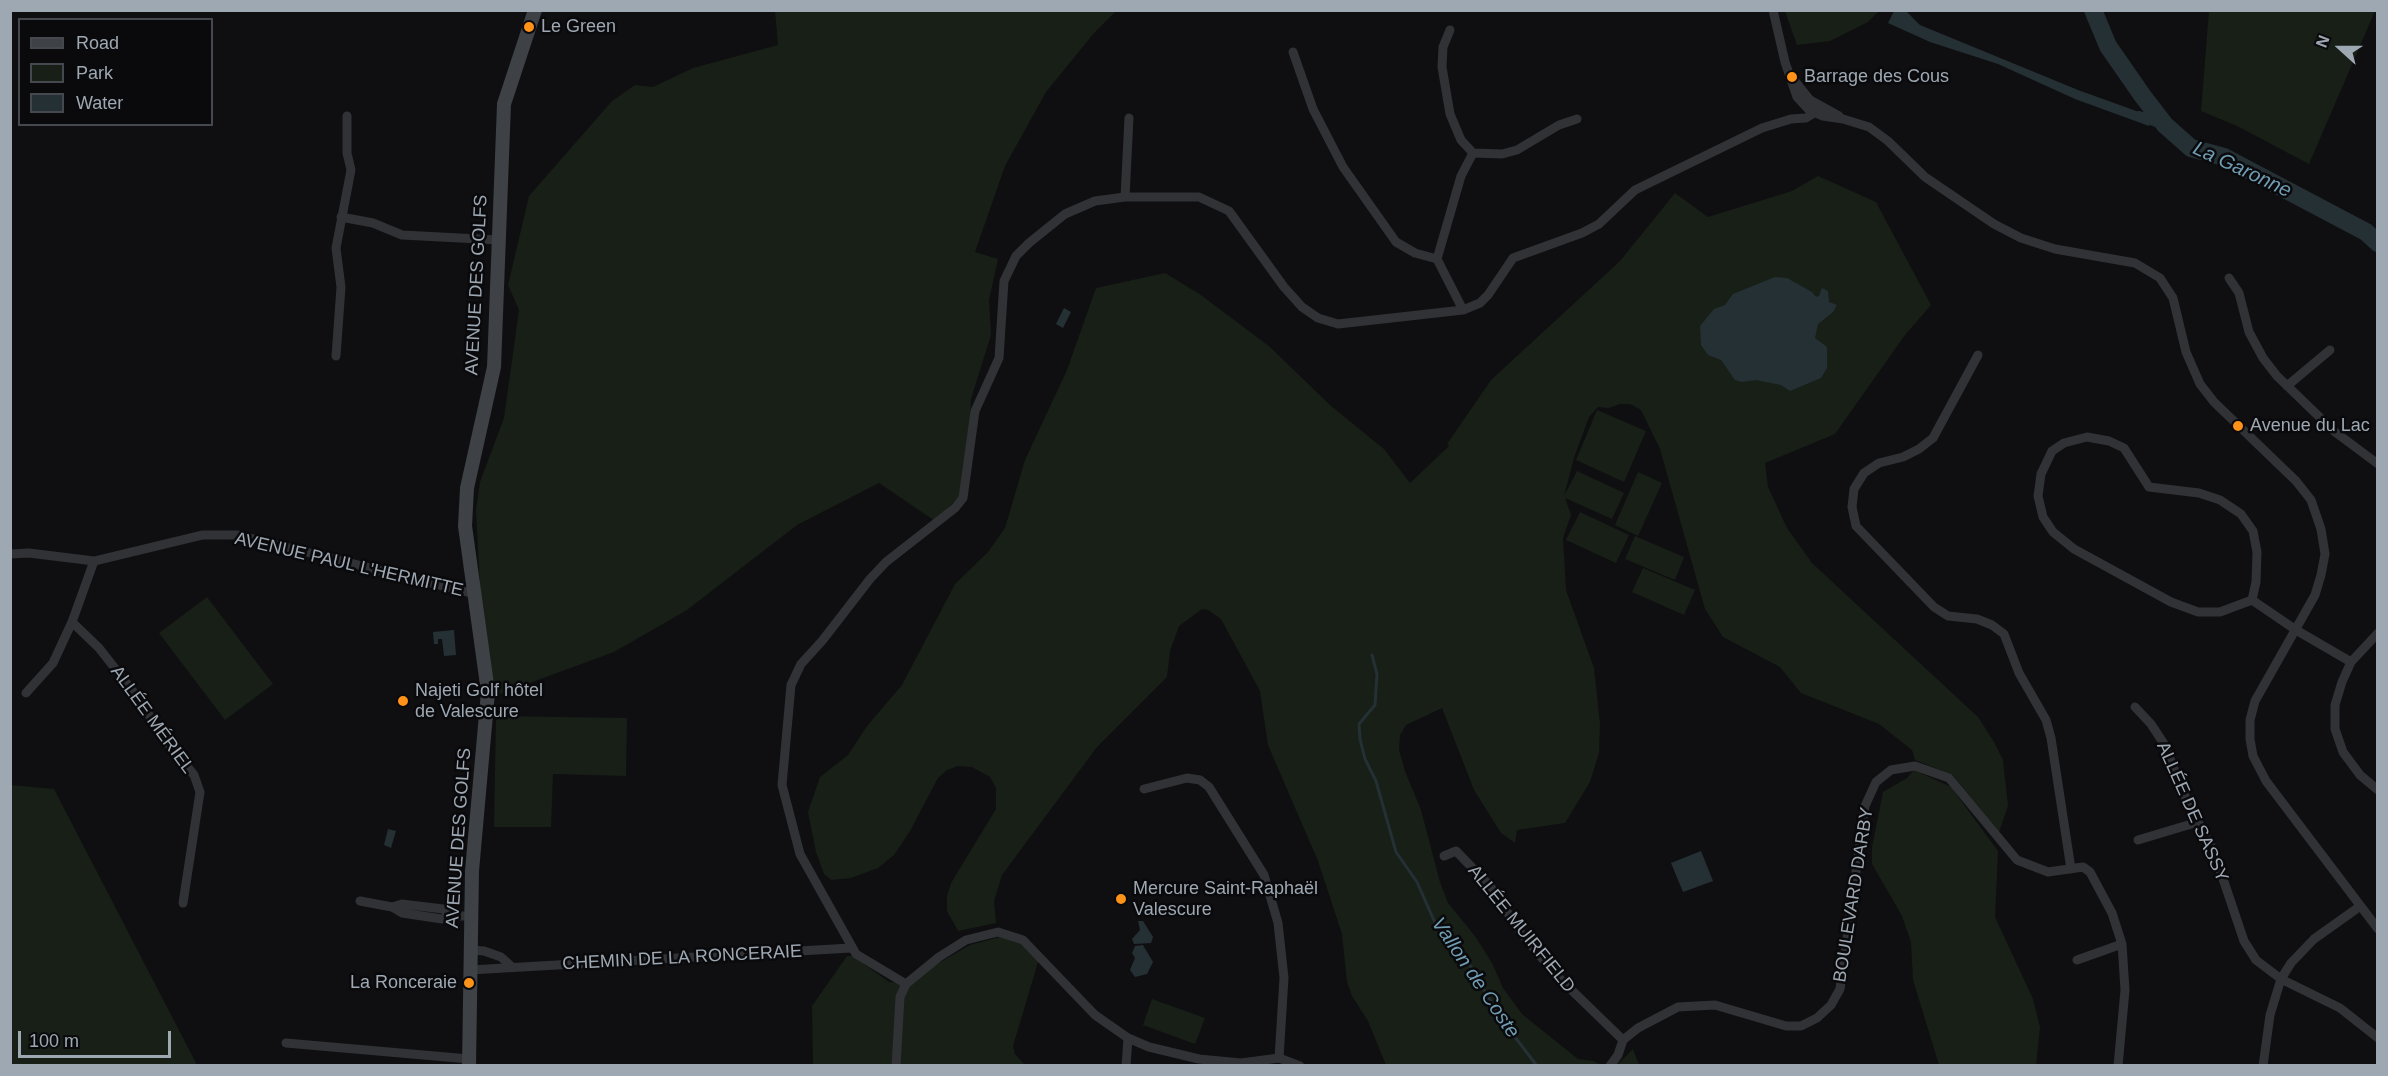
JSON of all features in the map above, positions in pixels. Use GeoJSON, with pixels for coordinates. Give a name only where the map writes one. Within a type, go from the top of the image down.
{"type":"FeatureCollection","features":[{"type":"Feature","properties":{"kind":"main road","name":"AVENUE DES GOLFS"},"geometry":{"type":"LineString","coordinates":[[469,1062],[470,916],[488,692],[465,526],[466,488],[494,367],[504,104],[535,10]]}},
{"type":"Feature","properties":{"kind":"street"},"geometry":{"type":"LineString","coordinates":[[1773,10],[1785,62],[1811,106]]}},
{"type":"Feature","properties":{"kind":"street"},"geometry":{"type":"LineString","coordinates":[[1450,30],[1443,47],[1442,67],[1448,105],[1461,140],[1473,153],[1502,154],[1517,150],[1559,125],[1577,118]]}},
{"type":"Feature","properties":{"kind":"street"},"geometry":{"type":"LineString","coordinates":[[1293,52],[1313,109],[1343,167],[1378,220],[1396,242],[1415,253],[1437,259]]}},
{"type":"Feature","properties":{"kind":"street"},"geometry":{"type":"LineString","coordinates":[[1791,119],[1797,97],[1792,77]]}},
{"type":"Feature","properties":{"kind":"street"},"geometry":{"type":"LineString","coordinates":[[1797,97],[1811,106],[1879,134],[1925,177],[1973,211],[2012,233],[2055,249],[2135,263],[2160,278],[2173,298],[2186,352],[2200,384],[2214,402],[2296,481],[2311,500],[2321,529],[2325,554],[2315,595],[2255,701],[2250,720],[2253,756],[2266,781],[2359,907],[2378,929]]}},
{"type":"Feature","properties":{"kind":"street"},"geometry":{"type":"LineString","coordinates":[[906,984],[863,960],[851,948],[800,854],[782,785],[783,757],[794,677],[801,664],[886,562],[948,513],[963,498],[975,411],[999,358],[1004,280],[1016,256],[1065,214],[1095,201],[1125,196],[1199,198],[1217,204],[1228,211],[1244,229],[1284,287],[1302,307],[1318,318],[1338,324],[1360,323],[1463,310],[1480,303],[1488,295],[1513,258],[1582,233],[1599,224],[1635,190],[1762,128],[1791,119],[1811,106]]}},
{"type":"Feature","properties":{"kind":"street"},"geometry":{"type":"LineString","coordinates":[[336,356],[341,287],[336,248],[351,170],[347,153],[347,116]]}},
{"type":"Feature","properties":{"kind":"street"},"geometry":{"type":"LineString","coordinates":[[1125,196],[1129,118]]}},
{"type":"Feature","properties":{"kind":"street"},"geometry":{"type":"LineString","coordinates":[[1463,310],[1437,259],[1461,176],[1473,153]]}},
{"type":"Feature","properties":{"kind":"street"},"geometry":{"type":"LineString","coordinates":[[341,217],[373,223],[402,235],[498,240]]}},
{"type":"Feature","properties":{"kind":"street"},"geometry":{"type":"LineString","coordinates":[[2229,278],[2239,292],[2249,332],[2263,358],[2288,386],[2352,448],[2378,464]]}},
{"type":"Feature","properties":{"kind":"street"},"geometry":{"type":"LineString","coordinates":[[2288,386],[2330,350]]}},
{"type":"Feature","properties":{"kind":"street"},"geometry":{"type":"LineString","coordinates":[[1978,355],[1933,438],[1919,449],[1903,457],[1879,463],[1864,473],[1854,489],[1852,507],[1856,525],[1934,607],[1948,616],[1977,619],[2004,634],[2019,673],[2046,720],[2051,738],[2071,869]]}},
{"type":"Feature","properties":{"kind":"street"},"geometry":{"type":"LineString","coordinates":[[2087,437],[2109,441],[2124,448],[2149,487],[2199,493],[2220,500],[2241,514],[2253,531],[2257,552],[2256,582],[2252,600],[2220,612],[2198,612],[2171,602],[2074,549],[2053,532],[2043,517],[2040,506],[2038,495],[2041,474],[2052,451],[2064,443],[2087,437]]}},
{"type":"Feature","properties":{"kind":"street","name":"AVENUE PAUL L'HERMITTE"},"geometry":{"type":"LineString","coordinates":[[10,554],[29,553],[94,561],[202,536],[238,535],[475,594]]}},
{"type":"Feature","properties":{"kind":"street"},"geometry":{"type":"LineString","coordinates":[[26,693],[53,663],[72,622],[94,561]]}},
{"type":"Feature","properties":{"kind":"street"},"geometry":{"type":"LineString","coordinates":[[2252,600],[2296,630],[2351,662]]}},
{"type":"Feature","properties":{"kind":"street","name":"ALLÉE MÉRIEL"},"geometry":{"type":"LineString","coordinates":[[72,622],[99,648],[194,776],[200,792],[183,903]]}},
{"type":"Feature","properties":{"kind":"street"},"geometry":{"type":"LineString","coordinates":[[2378,633],[2351,662],[2336,705],[2335,729],[2343,752],[2360,775],[2378,790]]}},
{"type":"Feature","properties":{"kind":"street","name":"ALLÉE DE SASSY"},"geometry":{"type":"LineString","coordinates":[[2135,707],[2151,724],[2164,744],[2198,822],[2214,852],[2244,940],[2256,960],[2281,979],[2340,1008],[2378,1038]]}},
{"type":"Feature","properties":{"kind":"street","name":"BOULEVARD DARBY"},"geometry":{"type":"LineString","coordinates":[[1610,1065],[1618,1055],[1623,1040],[1638,1028],[1678,1007],[1715,1005],[1768,1022],[1801,1026],[1817,1018],[1831,1005],[1840,989],[1865,806],[1876,782],[1891,770],[1915,766],[1949,778],[2017,860],[2048,872],[2083,867],[2090,872],[2112,913],[2122,944]]}},
{"type":"Feature","properties":{"kind":"street"},"geometry":{"type":"LineString","coordinates":[[1144,789],[1187,778],[1200,780],[1215,795],[1264,875],[1278,923],[1284,978],[1279,1058]]}},
{"type":"Feature","properties":{"kind":"street"},"geometry":{"type":"LineString","coordinates":[[2138,840],[2198,822]]}},
{"type":"Feature","properties":{"kind":"street","name":"ALLÉE MUIRFIELD"},"geometry":{"type":"LineString","coordinates":[[1444,856],[1456,851],[1490,886],[1521,933],[1555,974],[1623,1040]]}},
{"type":"Feature","properties":{"kind":"street"},"geometry":{"type":"LineString","coordinates":[[360,901],[392,907],[402,904],[443,909],[451,916],[470,916]]}},
{"type":"Feature","properties":{"kind":"street"},"geometry":{"type":"LineString","coordinates":[[2264,1065],[2274,996],[2281,979],[2291,963],[2314,939],[2359,907]]}},
{"type":"Feature","properties":{"kind":"street"},"geometry":{"type":"LineString","coordinates":[[896,1065],[900,997],[906,984],[939,957],[974,936],[998,932],[1011,934],[1033,949],[1095,1015],[1128,1038],[1175,1055],[1241,1064],[1279,1058],[1300,1065]]}},
{"type":"Feature","properties":{"kind":"street"},"geometry":{"type":"LineString","coordinates":[[2077,960],[2122,944],[2125,990],[2118,1065]]}},
{"type":"Feature","properties":{"kind":"street","name":"CHEMIN DE LA RONCERAIE"},"geometry":{"type":"LineString","coordinates":[[470,970],[851,948]]}},
{"type":"Feature","properties":{"kind":"street"},"geometry":{"type":"LineString","coordinates":[[470,950],[484,951],[501,957],[512,966]]}},
{"type":"Feature","properties":{"kind":"street"},"geometry":{"type":"LineString","coordinates":[[1126,1065],[1128,1038]]}},
{"type":"Feature","properties":{"kind":"street"},"geometry":{"type":"LineString","coordinates":[[286,1043],[469,1062]]}},
{"type":"Feature","properties":{"kind":"green space"},"geometry":{"type":"Polygon","coordinates":[[[1785,10],[1879,11],[1868,22],[1830,41],[1797,45],[1785,10]]]}},
{"type":"Feature","properties":{"kind":"green space"},"geometry":{"type":"Polygon","coordinates":[[[775,11],[1116,11],[1094,33],[1046,92],[1005,166],[975,252],[998,259],[989,300],[991,335],[971,399],[966,490],[935,521],[879,483],[797,525],[687,610],[614,652],[486,699],[476,510],[480,482],[504,418],[519,310],[508,285],[529,196],[612,101],[635,85],[653,87],[693,68],[778,45],[775,11]]]}},
{"type":"Feature","properties":{"kind":"green space"},"geometry":{"type":"Polygon","coordinates":[[[2209,11],[2375,11],[2309,164],[2237,126],[2201,111],[2209,11]]]}},
{"type":"Feature","properties":{"kind":"green space"},"geometry":{"type":"Polygon","coordinates":[[[1818,176],[1876,202],[1931,305],[1905,335],[1835,434],[1765,463],[1768,487],[1787,528],[1812,563],[1978,717],[2003,760],[2008,806],[1999,832],[1953,775],[1915,760],[1912,750],[1879,724],[1801,693],[1780,667],[1723,637],[1705,609],[1660,449],[1641,410],[1630,404],[1620,404],[1609,408],[1598,407],[1589,417],[1574,458],[1564,496],[1577,471],[1624,493],[1612,519],[1565,498],[1571,515],[1563,538],[1566,590],[1594,668],[1600,724],[1599,753],[1590,782],[1565,823],[1517,830],[1515,843],[1501,833],[1474,790],[1442,708],[1406,725],[1400,735],[1399,750],[1421,810],[1440,882],[1448,903],[1475,936],[1492,963],[1503,988],[1522,1014],[1578,1059],[1602,1065],[1386,1065],[1368,1021],[1352,996],[1347,982],[1342,934],[1318,861],[1268,745],[1260,691],[1221,619],[1208,610],[1202,609],[1179,626],[1170,651],[1167,677],[1097,747],[1002,875],[994,901],[996,923],[958,931],[947,911],[947,896],[951,883],[996,809],[996,788],[990,777],[972,767],[958,766],[947,770],[938,778],[910,831],[894,855],[878,868],[851,878],[831,880],[824,874],[816,852],[808,812],[820,777],[848,755],[867,726],[902,685],[955,584],[988,552],[1005,528],[1025,460],[1067,370],[1096,288],[1165,273],[1201,295],[1270,347],[1330,405],[1384,449],[1410,483],[1449,446],[1447,444],[1491,380],[1620,261],[1675,193],[1708,217],[1792,191],[1818,176]]]}},
{"type":"Feature","properties":{"kind":"green space"},"geometry":{"type":"Polygon","coordinates":[[[1597,410],[1646,431],[1624,482],[1576,460],[1597,410]]]}},
{"type":"Feature","properties":{"kind":"green space"},"geometry":{"type":"Polygon","coordinates":[[[1638,472],[1662,483],[1638,536],[1615,525],[1638,472]]]}},
{"type":"Feature","properties":{"kind":"green space"},"geometry":{"type":"Polygon","coordinates":[[[1580,512],[1629,535],[1616,563],[1566,540],[1580,512]]]}},
{"type":"Feature","properties":{"kind":"green space"},"geometry":{"type":"Polygon","coordinates":[[[1635,536],[1684,557],[1675,580],[1625,559],[1635,536]]]}},
{"type":"Feature","properties":{"kind":"green space"},"geometry":{"type":"Polygon","coordinates":[[[1643,568],[1695,590],[1684,615],[1632,592],[1643,568]]]}},
{"type":"Feature","properties":{"kind":"green space"},"geometry":{"type":"Polygon","coordinates":[[[207,597],[273,684],[225,720],[159,633],[207,597]]]}},
{"type":"Feature","properties":{"kind":"green space"},"geometry":{"type":"Polygon","coordinates":[[[496,716],[627,718],[626,776],[553,774],[551,827],[494,827],[496,716]]]}},
{"type":"Feature","properties":{"kind":"green space"},"geometry":{"type":"Polygon","coordinates":[[[1914,770],[1951,787],[1998,851],[1995,917],[2033,999],[2040,1027],[2036,1065],[1939,1065],[1913,980],[1911,942],[1902,916],[1872,864],[1872,847],[1883,792],[1907,778],[1914,770]]]}},
{"type":"Feature","properties":{"kind":"green space"},"geometry":{"type":"Polygon","coordinates":[[[10,785],[54,789],[197,1065],[11,1065],[10,785]]]}},
{"type":"Feature","properties":{"kind":"green space"},"geometry":{"type":"Polygon","coordinates":[[[1000,937],[1023,944],[1039,959],[1013,1046],[1015,1054],[1025,1065],[813,1065],[812,1006],[847,956],[853,956],[889,982],[914,983],[925,971],[970,945],[1000,937]]]}},
{"type":"Feature","properties":{"kind":"green space"},"geometry":{"type":"Polygon","coordinates":[[[1152,999],[1205,1018],[1195,1044],[1143,1025],[1152,999]]]}},
{"type":"Feature","properties":{"kind":"green space"},"geometry":{"type":"Polygon","coordinates":[[[1633,1049],[1639,1065],[1617,1065],[1633,1049]]]}},
{"type":"Feature","properties":{"kind":"water"},"geometry":{"type":"Polygon","coordinates":[[[1894,11],[1906,11],[1920,25],[2078,90],[2153,117],[2149,126],[2075,99],[1998,64],[1930,42],[1888,23],[1894,11]]]}},
{"type":"Feature","properties":{"kind":"water"},"geometry":{"type":"Polygon","coordinates":[[[1775,277],[1787,278],[1812,292],[1816,297],[1819,296],[1822,288],[1828,291],[1829,302],[1837,305],[1833,312],[1818,324],[1815,338],[1827,347],[1827,368],[1821,378],[1790,391],[1781,385],[1756,380],[1742,382],[1735,380],[1721,360],[1708,355],[1701,345],[1700,326],[1714,309],[1725,305],[1733,294],[1775,277]]]}},
{"type":"Feature","properties":{"kind":"water"},"geometry":{"type":"Polygon","coordinates":[[[1064,308],[1071,312],[1063,328],[1056,324],[1064,308]]]}},
{"type":"Feature","properties":{"kind":"water"},"geometry":{"type":"Polygon","coordinates":[[[454,630],[456,655],[444,656],[442,639],[438,639],[438,644],[434,644],[433,632],[454,630]]]}},
{"type":"Feature","properties":{"kind":"water"},"geometry":{"type":"Polygon","coordinates":[[[388,829],[396,831],[391,848],[384,845],[388,829]]]}},
{"type":"Feature","properties":{"kind":"water"},"geometry":{"type":"Polygon","coordinates":[[[1701,851],[1713,881],[1683,892],[1671,863],[1701,851]]]}},
{"type":"Feature","properties":{"kind":"water"},"geometry":{"type":"Polygon","coordinates":[[[1138,921],[1143,921],[1153,937],[1151,943],[1134,944],[1132,939],[1140,930],[1138,921]]]}},
{"type":"Feature","properties":{"kind":"water"},"geometry":{"type":"Polygon","coordinates":[[[1143,945],[1153,962],[1147,974],[1135,977],[1130,970],[1135,958],[1132,953],[1135,946],[1143,945]]]}},
{"type":"Feature","properties":{"kind":"waterway","name":"La Garonne"},"geometry":{"type":"LineString","coordinates":[[2093,10],[2108,46],[2142,95],[2165,125],[2191,148],[2224,157],[2366,232],[2378,243]]}},
{"type":"Feature","properties":{"kind":"waterway"},"geometry":{"type":"LineString","coordinates":[[2139,116],[2165,125]]}},
{"type":"Feature","properties":{"kind":"waterway","name":"Vallon de Coste"},"geometry":{"type":"LineString","coordinates":[[1372,655],[1377,674],[1375,705],[1359,724],[1360,739],[1365,759],[1376,781],[1396,852],[1417,882],[1436,925],[1464,955],[1499,1016],[1537,1066]]}},
{"type":"Feature","properties":{"kind":"place","name":"Le Green"},"geometry":{"type":"Point","coordinates":[529,27]}},
{"type":"Feature","properties":{"kind":"place","name":"Barrage des Cous"},"geometry":{"type":"Point","coordinates":[1792,77]}},
{"type":"Feature","properties":{"kind":"place","name":"Avenue du Lac"},"geometry":{"type":"Point","coordinates":[2238,426]}},
{"type":"Feature","properties":{"kind":"place","name":"Najeti Golf hôtel de Valescure"},"geometry":{"type":"Point","coordinates":[403,701]}},
{"type":"Feature","properties":{"kind":"place","name":"Mercure Saint-Raphaël Valescure"},"geometry":{"type":"Point","coordinates":[1121,899]}},
{"type":"Feature","properties":{"kind":"place","name":"La Ronceraie"},"geometry":{"type":"Point","coordinates":[469,983]}}]}
